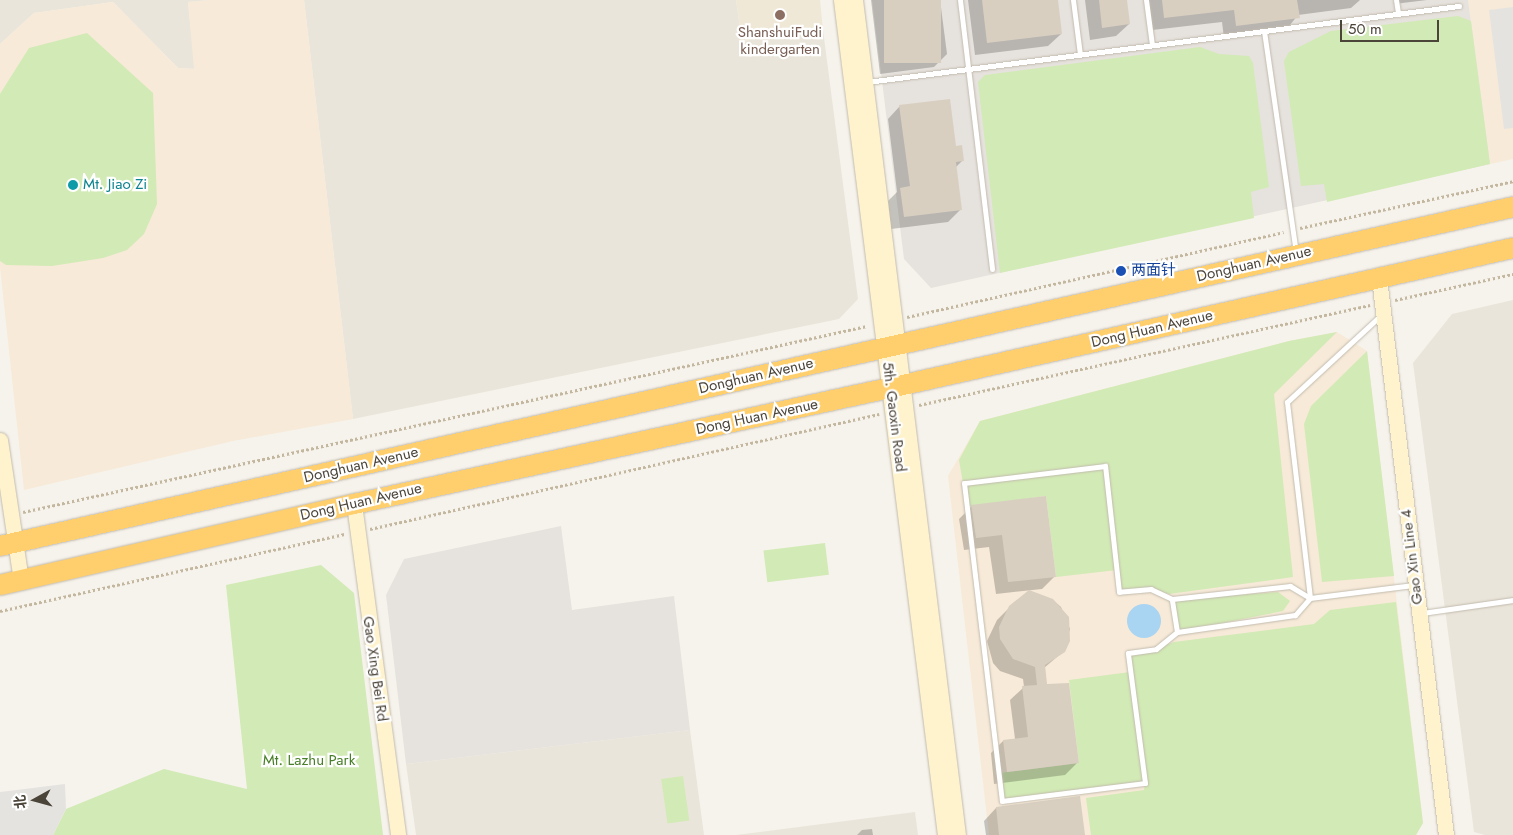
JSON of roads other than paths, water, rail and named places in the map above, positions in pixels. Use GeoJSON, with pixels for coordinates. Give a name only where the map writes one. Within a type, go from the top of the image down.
{"type":"FeatureCollection","features":[{"type":"Feature","properties":{"kind":"highway","name":"Donghuan Avenue"},"geometry":{"type":"LineString","coordinates":[[7,544],[1513,207]]}},
{"type":"Feature","properties":{"kind":"highway","name":"Dong Huan Avenue"},"geometry":{"type":"LineString","coordinates":[[0,585],[354,504],[896,387],[1513,248]]}},
{"type":"Feature","properties":{"kind":"main road","name":"5th. Gaoxin Road"},"geometry":{"type":"LineString","coordinates":[[841,0],[888,321]]}},
{"type":"Feature","properties":{"kind":"main road","name":"5th. Gaoxin Road"},"geometry":{"type":"LineString","coordinates":[[855,0],[896,387],[958,835]]}},
{"type":"Feature","properties":{"kind":"main road","name":"Gao Xin Line 4"},"geometry":{"type":"LineString","coordinates":[[1379,278],[1446,835]]}},
{"type":"Feature","properties":{"kind":"main road","name":"5th. Gaoxin Road"},"geometry":{"type":"LineString","coordinates":[[899,409],[946,835]]}},
{"type":"Feature","properties":{"kind":"main road"},"geometry":{"type":"LineString","coordinates":[[0,440],[9,516],[7,544],[22,581]]}},
{"type":"Feature","properties":{"kind":"main road","name":"Gao Xing Bei Rd"},"geometry":{"type":"LineString","coordinates":[[354,504],[356,532],[398,835]]}},
{"type":"Feature","properties":{"kind":"lane"},"geometry":{"type":"LineString","coordinates":[[960,0],[992,270]]}},
{"type":"Feature","properties":{"kind":"lane"},"geometry":{"type":"LineString","coordinates":[[1073,0],[1080,55]]}},
{"type":"Feature","properties":{"kind":"lane"},"geometry":{"type":"LineString","coordinates":[[1146,0],[1152,45]]}},
{"type":"Feature","properties":{"kind":"lane"},"geometry":{"type":"LineString","coordinates":[[1396,0],[1398,13]]}},
{"type":"Feature","properties":{"kind":"lane"},"geometry":{"type":"LineString","coordinates":[[865,83],[1458,6]]}},
{"type":"Feature","properties":{"kind":"lane"},"geometry":{"type":"LineString","coordinates":[[1264,31],[1297,255]]}},
{"type":"Feature","properties":{"kind":"lane"},"geometry":{"type":"LineString","coordinates":[[1383,308],[1287,402],[1310,598],[1295,615],[1177,632],[1156,649],[1128,653],[1145,783],[1002,801],[964,483],[1105,466],[1119,592],[1151,589],[1172,599],[1290,586],[1310,598],[1415,584]]}},
{"type":"Feature","properties":{"kind":"lane"},"geometry":{"type":"LineString","coordinates":[[1172,599],[1177,632]]}},
{"type":"Feature","properties":{"kind":"lane"},"geometry":{"type":"LineString","coordinates":[[1418,613],[1513,600]]}},
{"type":"Feature","properties":{"kind":"water"},"geometry":{"type":"Polygon","coordinates":[[[1144,604],[1151,605],[1156,609],[1160,614],[1160,628],[1156,633],[1151,637],[1144,638],[1137,637],[1132,633],[1128,628],[1127,621],[1128,614],[1132,609],[1137,605],[1144,604]]]}},
{"type":"Feature","properties":{"kind":"place","name":"ShanshuiFudi kindergarten"},"geometry":{"type":"Point","coordinates":[780,15]}},
{"type":"Feature","properties":{"kind":"place","name":"Mt. Jiao Zi"},"geometry":{"type":"Point","coordinates":[73,185]}},
{"type":"Feature","properties":{"kind":"place","name":"两面针"},"geometry":{"type":"Point","coordinates":[1121,271]}},
{"type":"Feature","properties":{"kind":"park label","name":"Mt. Lazhu Park"},"geometry":{"type":"Point","coordinates":[309,761]}}]}
